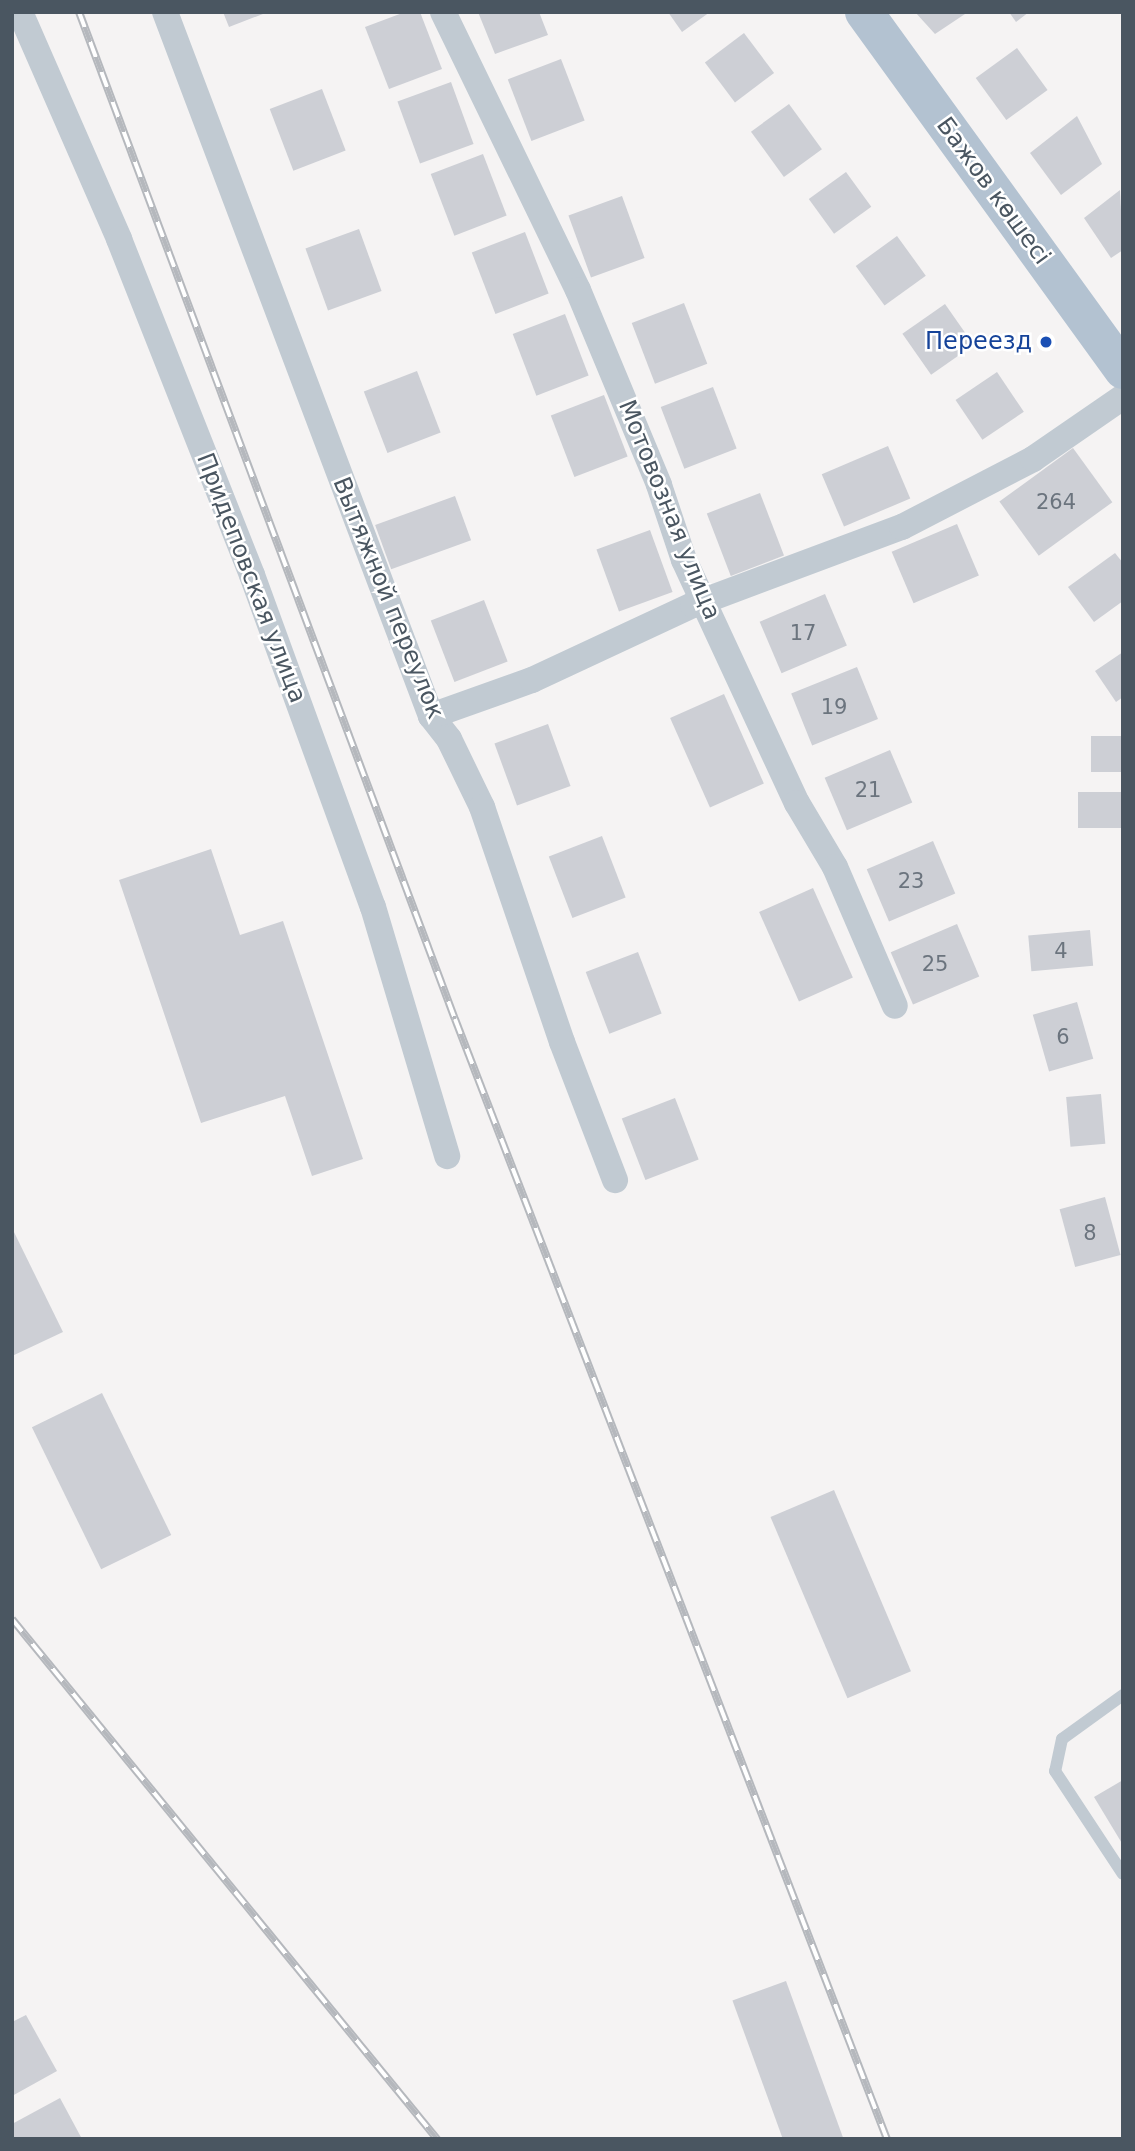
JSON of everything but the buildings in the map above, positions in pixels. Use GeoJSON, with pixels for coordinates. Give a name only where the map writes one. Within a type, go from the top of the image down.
{"type":"FeatureCollection","features":[{"type":"Feature","properties":{"kind":"main road","name":"Бажов көшесі"},"geometry":{"type":"LineString","coordinates":[[864,12],[1123,370]]}},
{"type":"Feature","properties":{"kind":"street","name":"Придеповская улица"},"geometry":{"type":"LineString","coordinates":[[20,12],[119,239],[252,575],[373,907],[447,1156]]}},
{"type":"Feature","properties":{"kind":"street","name":"Вытяжной переулок"},"geometry":{"type":"LineString","coordinates":[[165,12],[431,716],[449,739],[482,807],[562,1042],[615,1180]]}},
{"type":"Feature","properties":{"kind":"street","name":"Мотовозная улица"},"geometry":{"type":"LineString","coordinates":[[443,12],[578,290],[659,485],[684,560],[706,602],[797,803],[835,867],[895,1006]]}},
{"type":"Feature","properties":{"kind":"street"},"geometry":{"type":"LineString","coordinates":[[431,716],[532,680],[706,602],[901,527],[1033,459],[1123,397]]}},
{"type":"Feature","properties":{"kind":"lane"},"geometry":{"type":"LineString","coordinates":[[1123,1695],[1062,1739],[1055,1771],[1123,1874]]}},
{"type":"Feature","properties":{"kind":"railway"},"geometry":{"type":"LineString","coordinates":[[79,12],[455,1019],[887,2139]]}},
{"type":"Feature","properties":{"kind":"railway"},"geometry":{"type":"LineString","coordinates":[[12,1619],[437,2139]]}},
{"type":"Feature","properties":{"kind":"place","name":"Переезд"},"geometry":{"type":"Point","coordinates":[1046,342]}}]}
